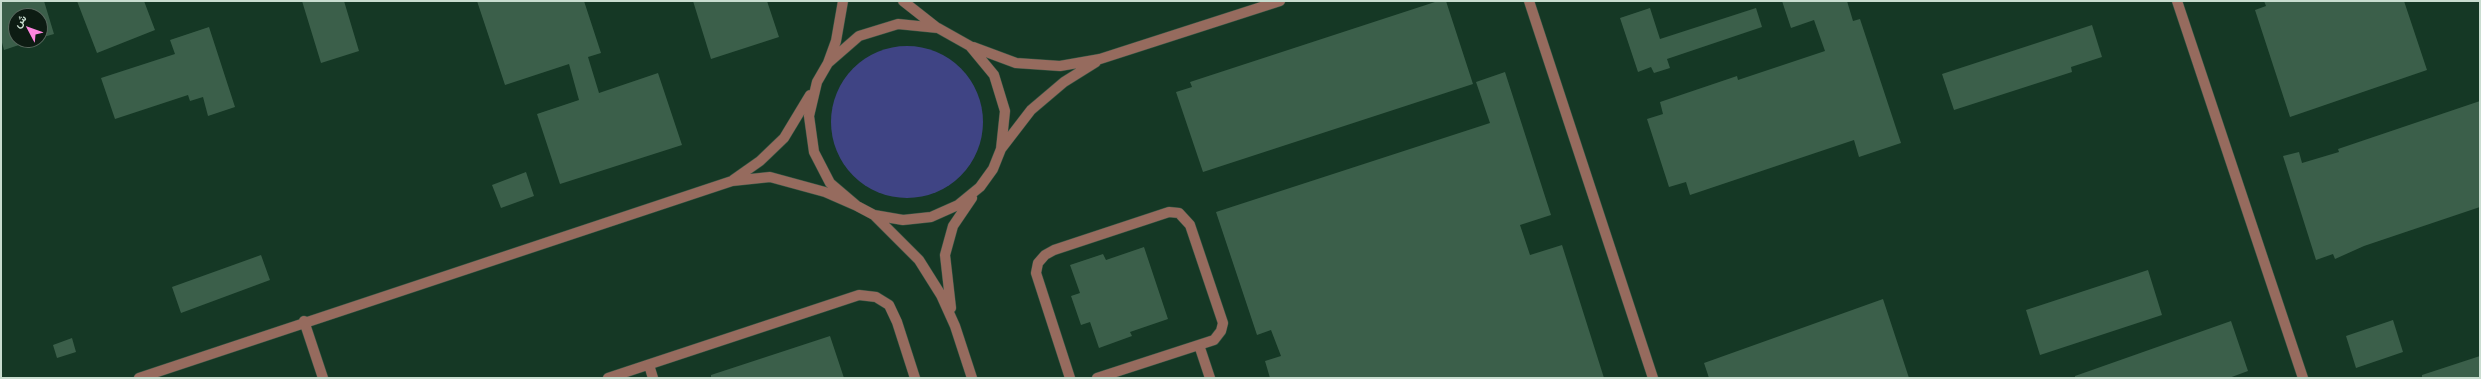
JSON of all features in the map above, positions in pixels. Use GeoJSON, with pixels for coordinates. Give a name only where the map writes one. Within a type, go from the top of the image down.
{"type":"FeatureCollection","features":[{"type":"Feature","properties":{"kind":"street"},"geometry":{"type":"LineString","coordinates":[[732,181],[760,161],[784,138],[828,63],[836,41],[842,1]]}},
{"type":"Feature","properties":{"kind":"street"},"geometry":{"type":"LineString","coordinates":[[903,1],[938,28],[970,46],[1016,64],[1060,66],[1100,59],[1280,1]]}},
{"type":"Feature","properties":{"kind":"street"},"geometry":{"type":"LineString","coordinates":[[1528,1],[1653,378]]}},
{"type":"Feature","properties":{"kind":"street"},"geometry":{"type":"LineString","coordinates":[[2177,1],[2303,378]]}},
{"type":"Feature","properties":{"kind":"street"},"geometry":{"type":"LineString","coordinates":[[828,63],[859,36],[898,24],[938,28]]}},
{"type":"Feature","properties":{"kind":"street"},"geometry":{"type":"LineString","coordinates":[[970,46],[994,75],[1005,111],[1001,149]]}},
{"type":"Feature","properties":{"kind":"street"},"geometry":{"type":"LineString","coordinates":[[955,326],[948,290],[945,255],[953,226],[993,169],[1001,149],[1030,110],[1064,82],[1100,59]]}},
{"type":"Feature","properties":{"kind":"street"},"geometry":{"type":"LineString","coordinates":[[818,82],[809,116],[814,152],[830,183],[857,206]]}},
{"type":"Feature","properties":{"kind":"street"},"geometry":{"type":"LineString","coordinates":[[139,378],[304,321],[732,181],[770,176],[825,192],[874,214],[903,220],[931,217],[958,205],[980,187]]}},
{"type":"Feature","properties":{"kind":"street"},"geometry":{"type":"LineString","coordinates":[[1070,378],[1036,273],[1038,263],[1045,255],[1054,250],[1169,212],[1178,213],[1190,225],[1223,323],[1222,331],[1214,340],[1097,378]]}},
{"type":"Feature","properties":{"kind":"street"},"geometry":{"type":"LineString","coordinates":[[874,214],[919,260],[941,296],[955,326],[972,378]]}},
{"type":"Feature","properties":{"kind":"street"},"geometry":{"type":"LineString","coordinates":[[608,378],[859,295],[876,298],[889,305],[897,322],[915,378]]}},
{"type":"Feature","properties":{"kind":"street"},"geometry":{"type":"LineString","coordinates":[[304,321],[323,378]]}},
{"type":"Feature","properties":{"kind":"street"},"geometry":{"type":"LineString","coordinates":[[1199,345],[1210,378]]}},
{"type":"Feature","properties":{"kind":"street"},"geometry":{"type":"LineString","coordinates":[[649,365],[653,378]]}},
{"type":"Feature","properties":{"kind":"shaded area"},"geometry":{"type":"Polygon","coordinates":[[[907,46],[936,52],[943,55],[961,68],[974,86],[977,93],[983,122],[977,151],[974,158],[961,176],[943,189],[936,192],[907,198],[878,192],[871,189],[853,176],[840,158],[837,151],[831,122],[837,93],[840,86],[853,68],[871,55],[878,52],[907,46]]]}},
{"type":"Feature","properties":{"kind":"building"},"geometry":{"type":"Polygon","coordinates":[[[1,1],[44,1],[46,8],[8,8],[8,48],[10,48],[4,50],[1,39],[1,1]]]}},
{"type":"Feature","properties":{"kind":"building"},"geometry":{"type":"Polygon","coordinates":[[[77,1],[144,1],[155,30],[97,53],[77,1]]]}},
{"type":"Feature","properties":{"kind":"building"},"geometry":{"type":"Polygon","coordinates":[[[302,1],[344,1],[359,51],[321,63],[302,1]]]}},
{"type":"Feature","properties":{"kind":"building"},"geometry":{"type":"Polygon","coordinates":[[[477,1],[584,1],[601,53],[588,57],[599,93],[658,73],[682,145],[560,184],[537,114],[579,100],[569,64],[505,85],[477,1]]]}},
{"type":"Feature","properties":{"kind":"building"},"geometry":{"type":"Polygon","coordinates":[[[693,1],[767,1],[779,37],[711,59],[693,1]]]}},
{"type":"Feature","properties":{"kind":"building"},"geometry":{"type":"Polygon","coordinates":[[[1438,1],[1446,1],[1473,84],[1203,172],[1176,92],[1192,87],[1190,82],[1438,1]]]}},
{"type":"Feature","properties":{"kind":"building"},"geometry":{"type":"Polygon","coordinates":[[[1782,1],[1847,1],[1853,21],[1860,19],[1901,143],[1859,157],[1854,140],[1690,195],[1686,182],[1669,187],[1647,119],[1663,114],[1660,102],[1737,76],[1738,80],[1825,51],[1814,20],[1791,28],[1782,1]]]}},
{"type":"Feature","properties":{"kind":"building"},"geometry":{"type":"Polygon","coordinates":[[[2264,1],[2404,1],[2427,70],[2290,117],[2255,10],[2266,6],[2264,1]]]}},
{"type":"Feature","properties":{"kind":"building"},"geometry":{"type":"Polygon","coordinates":[[[1650,8],[1660,39],[1756,8],[1762,27],[1667,59],[1670,68],[1654,73],[1651,67],[1638,72],[1620,18],[1650,8]]]}},
{"type":"Feature","properties":{"kind":"building"},"geometry":{"type":"Polygon","coordinates":[[[48,14],[54,34],[48,36],[48,14]]]}},
{"type":"Feature","properties":{"kind":"building"},"geometry":{"type":"Polygon","coordinates":[[[2092,25],[2102,57],[2071,67],[2072,72],[1954,110],[1942,74],[2092,25]]]}},
{"type":"Feature","properties":{"kind":"building"},"geometry":{"type":"Polygon","coordinates":[[[209,27],[235,107],[208,116],[203,97],[190,101],[188,95],[115,119],[101,78],[175,54],[170,40],[209,27]]]}},
{"type":"Feature","properties":{"kind":"building"},"geometry":{"type":"Polygon","coordinates":[[[1505,72],[1551,215],[1520,225],[1530,255],[1562,245],[1604,378],[1270,378],[1265,361],[1281,356],[1271,330],[1257,335],[1216,212],[1490,123],[1476,82],[1505,72]]]}},
{"type":"Feature","properties":{"kind":"building"},"geometry":{"type":"Polygon","coordinates":[[[2480,101],[2480,207],[2364,246],[2335,259],[2333,254],[2316,260],[2283,156],[2299,152],[2302,163],[2339,152],[2338,149],[2480,101]]]}},
{"type":"Feature","properties":{"kind":"building"},"geometry":{"type":"Polygon","coordinates":[[[526,172],[534,196],[501,208],[492,185],[526,172]]]}},
{"type":"Feature","properties":{"kind":"building"},"geometry":{"type":"Polygon","coordinates":[[[1144,247],[1168,319],[1130,332],[1132,336],[1099,348],[1090,322],[1081,325],[1071,296],[1080,293],[1070,265],[1103,254],[1106,260],[1144,247]]]}},
{"type":"Feature","properties":{"kind":"building"},"geometry":{"type":"Polygon","coordinates":[[[261,255],[270,280],[181,313],[172,287],[261,255]]]}},
{"type":"Feature","properties":{"kind":"building"},"geometry":{"type":"Polygon","coordinates":[[[2148,270],[2162,315],[2040,355],[2026,310],[2148,270]]]}},
{"type":"Feature","properties":{"kind":"building"},"geometry":{"type":"Polygon","coordinates":[[[1883,299],[1909,378],[1709,378],[1704,363],[1883,299]]]}},
{"type":"Feature","properties":{"kind":"building"},"geometry":{"type":"Polygon","coordinates":[[[2393,320],[2403,352],[2356,368],[2346,336],[2393,320]]]}},
{"type":"Feature","properties":{"kind":"building"},"geometry":{"type":"Polygon","coordinates":[[[2231,321],[2248,371],[2229,378],[2075,378],[2075,376],[2231,321]]]}},
{"type":"Feature","properties":{"kind":"building"},"geometry":{"type":"Polygon","coordinates":[[[830,336],[844,378],[711,378],[711,375],[830,336]]]}},
{"type":"Feature","properties":{"kind":"building"},"geometry":{"type":"Polygon","coordinates":[[[72,338],[76,352],[57,358],[53,345],[72,338]]]}},
{"type":"Feature","properties":{"kind":"building"},"geometry":{"type":"Polygon","coordinates":[[[2480,356],[2480,378],[2422,378],[2422,375],[2480,356]]]}}]}
